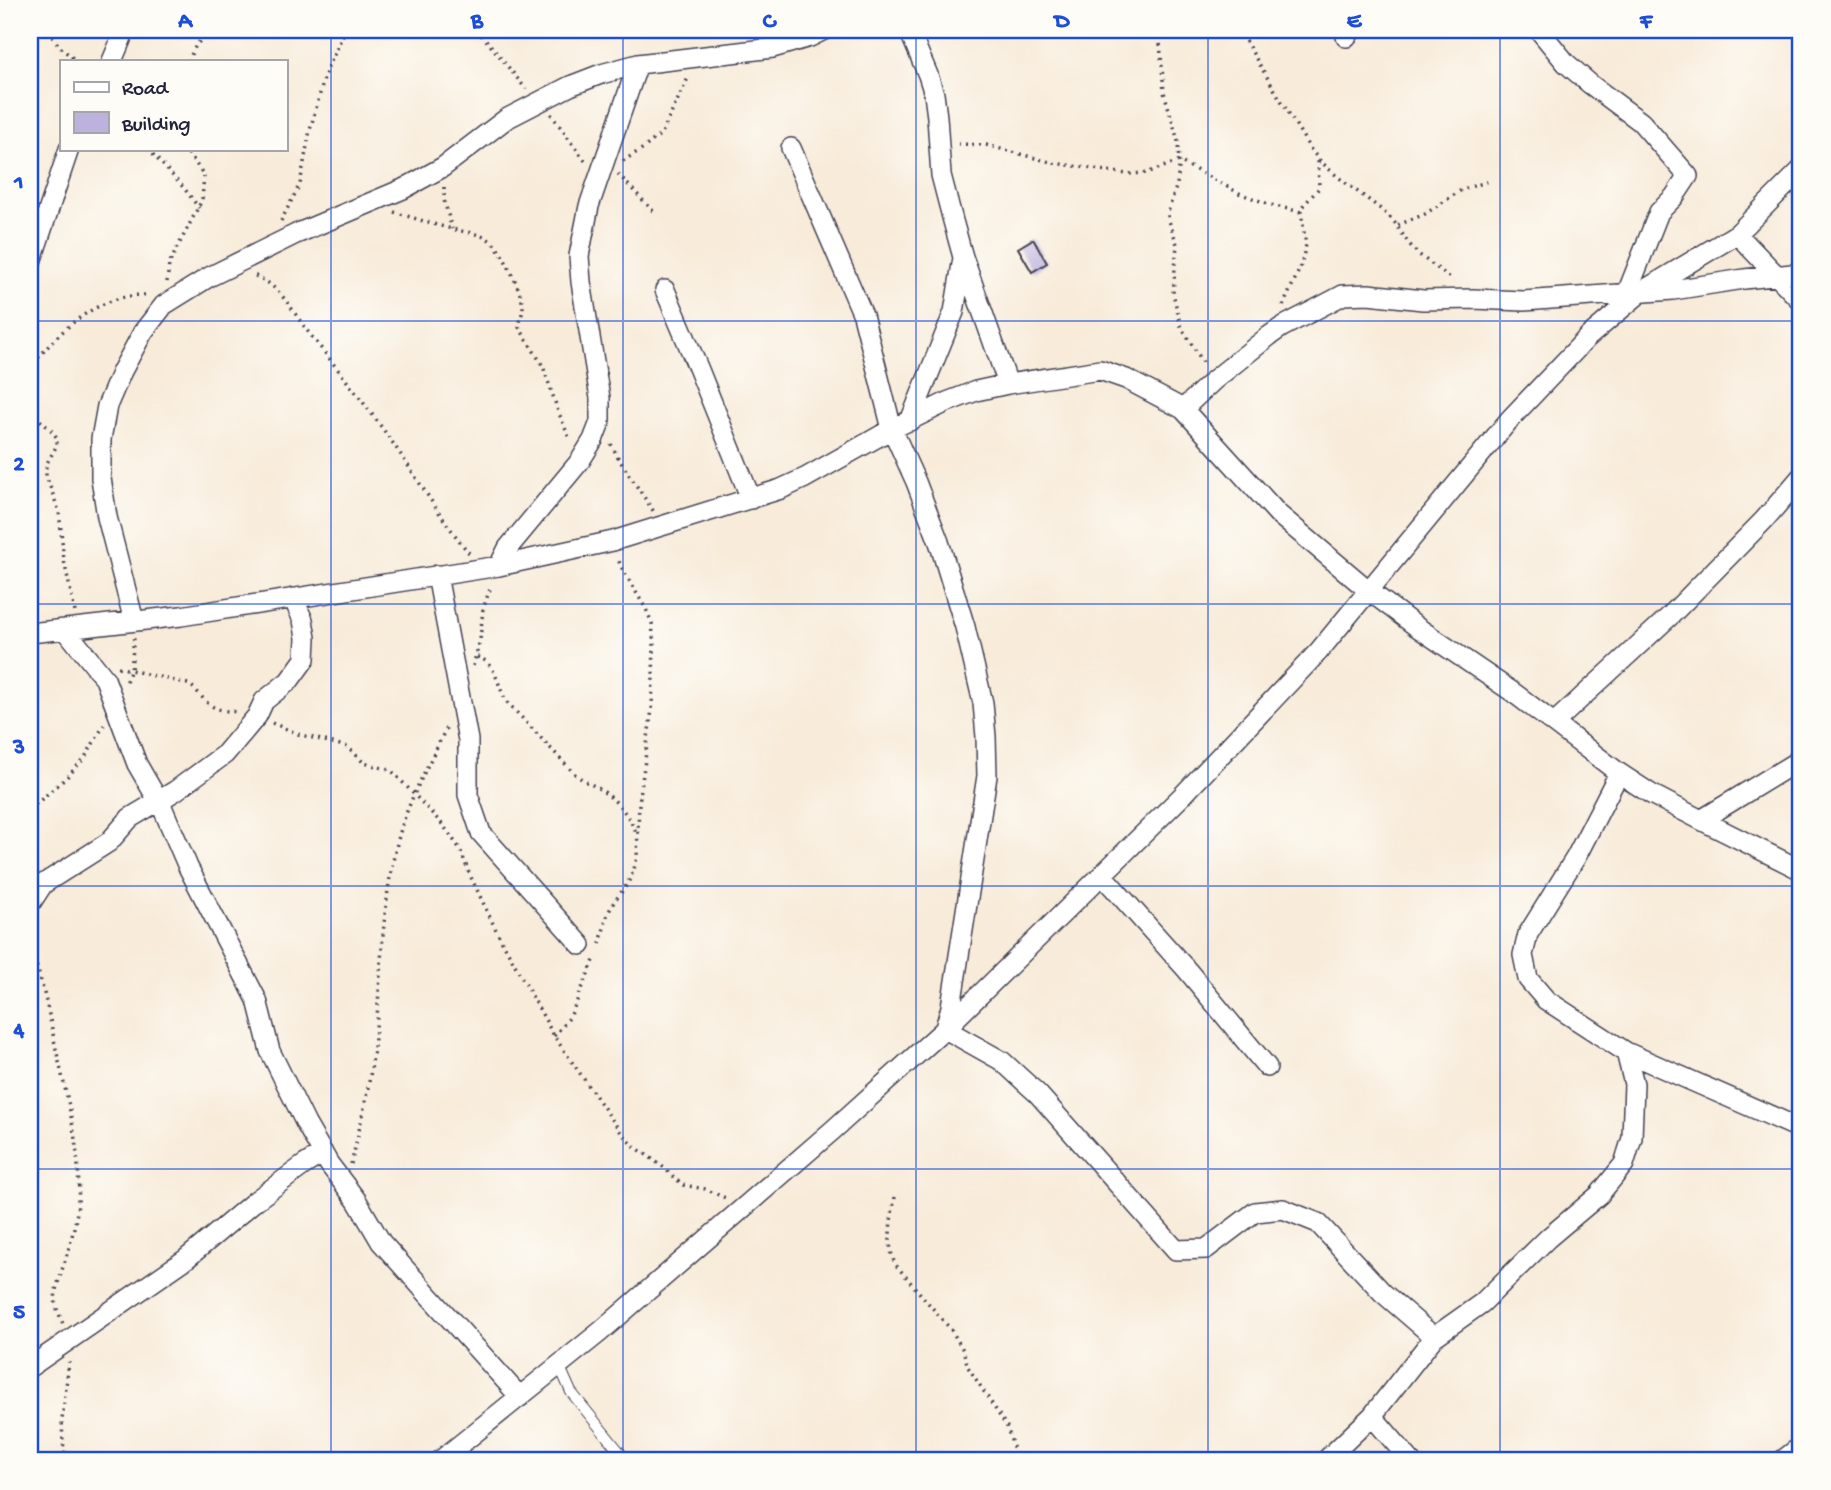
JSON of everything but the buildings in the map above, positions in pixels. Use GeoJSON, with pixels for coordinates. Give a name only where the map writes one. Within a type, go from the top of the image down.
{"type":"FeatureCollection","features":[{"type":"Feature","properties":{"kind":"street"},"geometry":{"type":"LineString","coordinates":[[113,60],[125,30]]}},
{"type":"Feature","properties":{"kind":"street"},"geometry":{"type":"LineString","coordinates":[[134,621],[107,517],[101,439],[107,407],[122,371],[143,331],[165,300],[296,234],[403,189],[443,167],[506,119],[539,100],[580,82],[638,64],[773,48],[824,30]]}},
{"type":"Feature","properties":{"kind":"street"},"geometry":{"type":"LineString","coordinates":[[909,30],[934,94],[941,175],[963,257],[1008,384]]}},
{"type":"Feature","properties":{"kind":"street"},"geometry":{"type":"LineString","coordinates":[[1539,30],[1566,62],[1590,84],[1642,122],[1688,176],[1674,197],[1659,212],[1634,293]]}},
{"type":"Feature","properties":{"kind":"street"},"geometry":{"type":"LineString","coordinates":[[491,567],[580,461],[600,422],[600,398],[579,256],[589,206],[604,174],[638,64]]}},
{"type":"Feature","properties":{"kind":"street"},"geometry":{"type":"LineString","coordinates":[[791,148],[863,315],[901,425],[916,482],[939,542],[965,627],[983,703],[987,776],[951,1007],[945,1029]]}},
{"type":"Feature","properties":{"kind":"street"},"geometry":{"type":"LineString","coordinates":[[30,265],[69,150]]}},
{"type":"Feature","properties":{"kind":"street"},"geometry":{"type":"LineString","coordinates":[[441,1460],[600,1332],[945,1029],[1182,796],[1319,651],[1510,419],[1588,337],[1634,293],[1737,234],[1801,170]]}},
{"type":"Feature","properties":{"kind":"street"},"geometry":{"type":"LineString","coordinates":[[1737,234],[1801,301]]}},
{"type":"Feature","properties":{"kind":"street"},"geometry":{"type":"LineString","coordinates":[[901,425],[954,312],[963,257]]}},
{"type":"Feature","properties":{"kind":"street"},"geometry":{"type":"LineString","coordinates":[[1183,409],[1269,336],[1343,295],[1368,294],[1423,300],[1524,301],[1673,290],[1801,273]]}},
{"type":"Feature","properties":{"kind":"street"},"geometry":{"type":"LineString","coordinates":[[665,290],[751,499]]}},
{"type":"Feature","properties":{"kind":"street"},"geometry":{"type":"LineString","coordinates":[[30,633],[181,616],[491,567],[613,541],[781,489],[901,425],[976,391],[1100,370],[1126,379],[1183,409],[1278,514],[1368,590],[1554,723],[1619,773],[1651,794],[1801,870]]}},
{"type":"Feature","properties":{"kind":"street"},"geometry":{"type":"LineString","coordinates":[[1554,723],[1671,615],[1764,520],[1801,477]]}},
{"type":"Feature","properties":{"kind":"street"},"geometry":{"type":"LineString","coordinates":[[437,575],[467,740],[468,795],[481,832],[581,945]]}},
{"type":"Feature","properties":{"kind":"street"},"geometry":{"type":"LineString","coordinates":[[30,904],[43,884],[109,842],[130,818],[175,791],[225,754],[257,716],[264,701],[289,681],[305,659],[303,620],[293,598]]}},
{"type":"Feature","properties":{"kind":"street"},"geometry":{"type":"LineString","coordinates":[[72,628],[105,679],[137,764],[159,801],[188,867],[257,1000],[270,1051],[306,1124],[381,1242],[520,1396]]}},
{"type":"Feature","properties":{"kind":"street"},"geometry":{"type":"LineString","coordinates":[[1700,820],[1801,760]]}},
{"type":"Feature","properties":{"kind":"street"},"geometry":{"type":"LineString","coordinates":[[1619,773],[1576,857],[1528,934],[1523,955],[1528,979],[1546,1000],[1626,1052],[1801,1129]]}},
{"type":"Feature","properties":{"kind":"street"},"geometry":{"type":"LineString","coordinates":[[1102,875],[1187,970],[1267,1067]]}},
{"type":"Feature","properties":{"kind":"street"},"geometry":{"type":"LineString","coordinates":[[945,1029],[1002,1060],[1038,1094],[1176,1250],[1206,1249],[1255,1212],[1283,1209],[1318,1223],[1383,1293],[1434,1337]]}},
{"type":"Feature","properties":{"kind":"street"},"geometry":{"type":"LineString","coordinates":[[1326,1460],[1371,1416],[1434,1337],[1482,1303],[1548,1238],[1599,1195],[1624,1164],[1632,1139],[1634,1084],[1626,1052]]}},
{"type":"Feature","properties":{"kind":"street"},"geometry":{"type":"LineString","coordinates":[[30,1367],[186,1259],[255,1201],[323,1153]]}},
{"type":"Feature","properties":{"kind":"street"},"geometry":{"type":"LineString","coordinates":[[1371,1416],[1410,1460]]}},
{"type":"Feature","properties":{"kind":"street"},"geometry":{"type":"LineString","coordinates":[[1783,1460],[1801,1446]]}},
{"type":"Feature","properties":{"kind":"lane"},"geometry":{"type":"LineString","coordinates":[[559,1365],[572,1392],[626,1460]]}},
{"type":"Feature","properties":{"kind":"path"},"geometry":{"type":"LineString","coordinates":[[49,30],[60,46],[75,60]]}},
{"type":"Feature","properties":{"kind":"path"},"geometry":{"type":"LineString","coordinates":[[188,60],[196,45],[211,30]]}},
{"type":"Feature","properties":{"kind":"path"},"geometry":{"type":"LineString","coordinates":[[264,250],[300,184],[310,131],[325,75],[345,30]]}},
{"type":"Feature","properties":{"kind":"path"},"geometry":{"type":"LineString","coordinates":[[475,30],[604,174],[655,213]]}},
{"type":"Feature","properties":{"kind":"path"},"geometry":{"type":"LineString","coordinates":[[1160,30],[1164,92],[1178,141],[1177,184],[1168,212],[1177,244],[1173,293],[1175,306],[1181,327],[1214,380]]}},
{"type":"Feature","properties":{"kind":"path"},"geometry":{"type":"LineString","coordinates":[[1236,30],[1318,160],[1385,213],[1398,225],[1409,244],[1421,256],[1473,299]]}},
{"type":"Feature","properties":{"kind":"path"},"geometry":{"type":"LineString","coordinates":[[604,174],[662,133],[695,57]]}},
{"type":"Feature","properties":{"kind":"path"},"geometry":{"type":"LineString","coordinates":[[939,142],[986,145],[1054,163],[1127,174],[1147,173],[1179,160]]}},
{"type":"Feature","properties":{"kind":"path"},"geometry":{"type":"LineString","coordinates":[[149,150],[199,208]]}},
{"type":"Feature","properties":{"kind":"path"},"geometry":{"type":"LineString","coordinates":[[72,628],[59,511],[46,476],[46,465],[57,445],[57,438],[32,413],[30,368],[62,330],[103,305],[126,296],[142,295],[165,300],[169,264],[202,200],[204,174],[186,150]]}},
{"type":"Feature","properties":{"kind":"path"},"geometry":{"type":"LineString","coordinates":[[1179,160],[1239,193],[1301,212]]}},
{"type":"Feature","properties":{"kind":"path"},"geometry":{"type":"LineString","coordinates":[[1269,336],[1300,268],[1306,245],[1301,212],[1319,188],[1318,160]]}},
{"type":"Feature","properties":{"kind":"path"},"geometry":{"type":"LineString","coordinates":[[443,167],[444,200],[452,229]]}},
{"type":"Feature","properties":{"kind":"path"},"geometry":{"type":"LineString","coordinates":[[1398,225],[1425,214],[1457,191],[1490,181]]}},
{"type":"Feature","properties":{"kind":"path"},"geometry":{"type":"LineString","coordinates":[[365,206],[486,237],[493,243],[504,258],[523,302],[519,327],[544,366],[561,419],[580,461]]}},
{"type":"Feature","properties":{"kind":"path"},"geometry":{"type":"LineString","coordinates":[[226,269],[260,278],[271,284],[281,295],[368,409],[456,537],[491,567],[477,657],[406,813],[399,835],[391,869],[375,1038],[362,1119],[345,1187]]}},
{"type":"Feature","properties":{"kind":"path"},"geometry":{"type":"LineString","coordinates":[[600,422],[620,461],[663,525]]}},
{"type":"Feature","properties":{"kind":"path"},"geometry":{"type":"LineString","coordinates":[[554,1036],[570,1017],[597,954],[607,916],[628,883],[636,858],[639,803],[652,709],[654,645],[652,623],[620,565],[613,541]]}},
{"type":"Feature","properties":{"kind":"path"},"geometry":{"type":"LineString","coordinates":[[131,670],[134,621]]}},
{"type":"Feature","properties":{"kind":"path"},"geometry":{"type":"LineString","coordinates":[[477,657],[489,664],[507,702],[574,773],[620,806],[637,834]]}},
{"type":"Feature","properties":{"kind":"path"},"geometry":{"type":"LineString","coordinates":[[30,809],[84,759],[116,705]]}},
{"type":"Feature","properties":{"kind":"path"},"geometry":{"type":"LineString","coordinates":[[414,796],[455,841],[497,932],[554,1036],[630,1143],[683,1185],[715,1192],[745,1207]]}},
{"type":"Feature","properties":{"kind":"path"},"geometry":{"type":"LineString","coordinates":[[30,946],[39,972],[60,1064],[76,1150],[78,1203],[55,1300],[69,1339],[62,1420],[67,1460]]}},
{"type":"Feature","properties":{"kind":"path"},"geometry":{"type":"LineString","coordinates":[[895,1197],[890,1223],[891,1256],[952,1331],[963,1350],[968,1367],[1007,1427],[1017,1460]]}}]}
